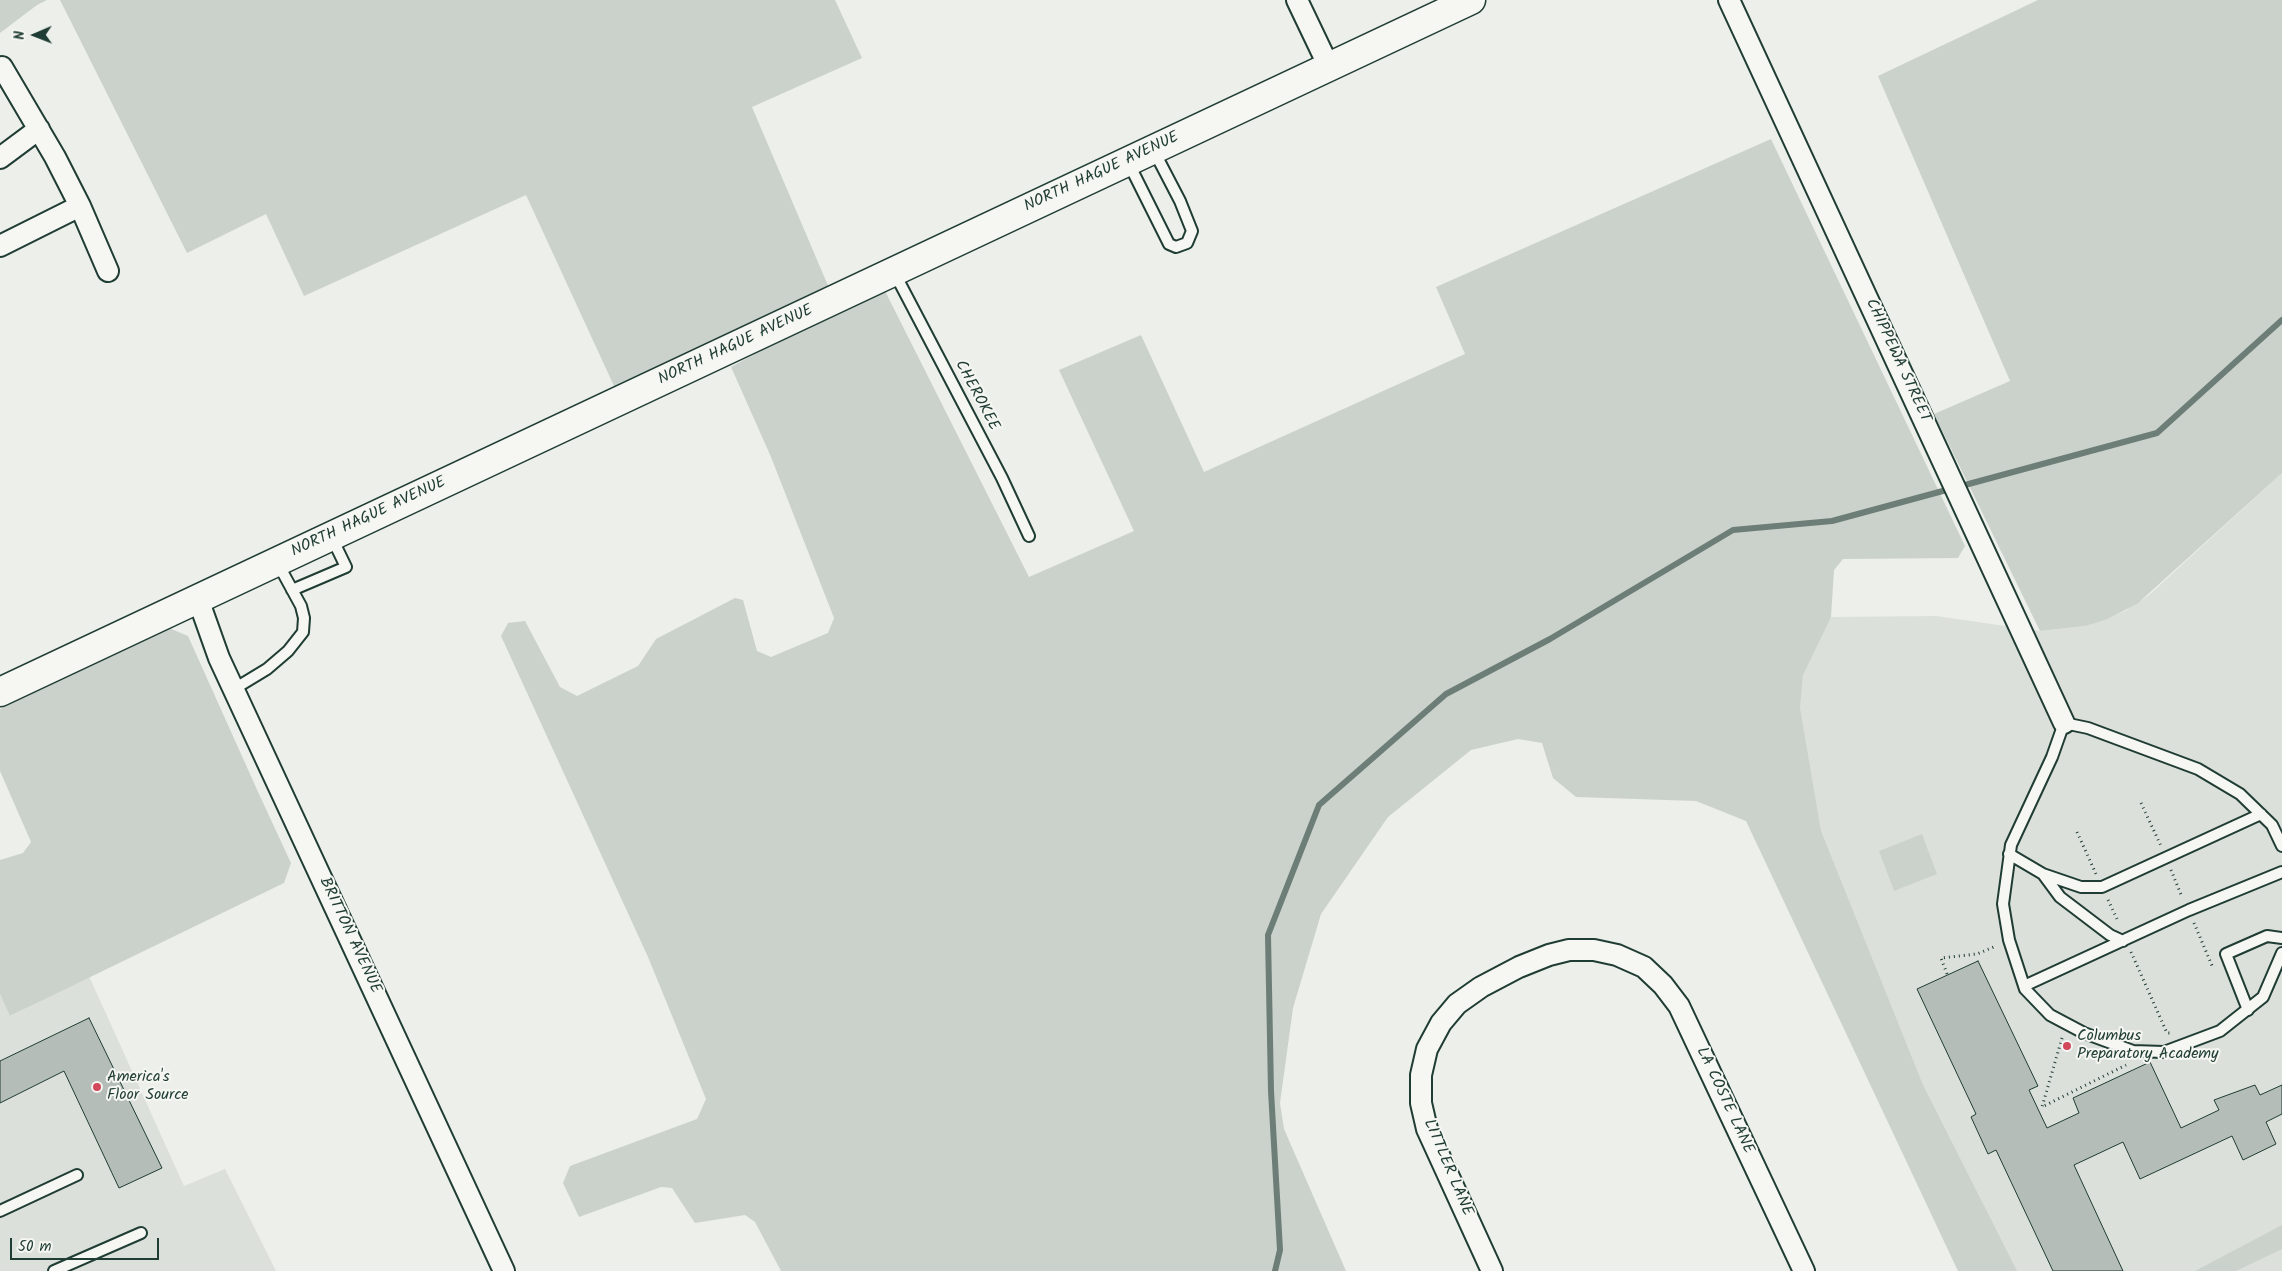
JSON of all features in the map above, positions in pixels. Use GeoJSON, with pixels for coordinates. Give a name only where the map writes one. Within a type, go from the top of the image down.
{"type":"FeatureCollection","features":[{"type":"Feature","properties":{"kind":"main road","name":"NORTH HAGUE AVENUE"},"geometry":{"type":"LineString","coordinates":[[0,692],[1471,0]]}},
{"type":"Feature","properties":{"kind":"street"},"geometry":{"type":"LineString","coordinates":[[1297,0],[1329,67]]}},
{"type":"Feature","properties":{"kind":"street","name":"CHIPPEWA STREET"},"geometry":{"type":"LineString","coordinates":[[1728,0],[1941,454],[2064,723]]}},
{"type":"Feature","properties":{"kind":"street"},"geometry":{"type":"LineString","coordinates":[[1,67],[39,129],[80,206],[108,271]]}},
{"type":"Feature","properties":{"kind":"street"},"geometry":{"type":"LineString","coordinates":[[0,158],[39,129]]}},
{"type":"Feature","properties":{"kind":"street"},"geometry":{"type":"LineString","coordinates":[[0,246],[80,206]]}},
{"type":"Feature","properties":{"kind":"street","name":"BRITTON AVENUE"},"geometry":{"type":"LineString","coordinates":[[198,599],[219,658],[504,1271]]}},
{"type":"Feature","properties":{"kind":"street","name":"LITTLER LANE"},"geometry":{"type":"LineString","coordinates":[[1492,1271],[1427,1129],[1421,1103],[1421,1075],[1427,1049],[1441,1024],[1457,1004],[1481,987],[1519,967],[1569,950],[1594,950],[1617,955]]}},
{"type":"Feature","properties":{"kind":"street","name":"LA COSTE LANE"},"geometry":{"type":"LineString","coordinates":[[1617,955],[1644,967],[1664,985],[1679,1006],[1804,1271]]}},
{"type":"Feature","properties":{"kind":"lane"},"geometry":{"type":"LineString","coordinates":[[1127,162],[1169,244],[1176,247],[1187,243],[1192,231],[1180,201],[1153,150]]}},
{"type":"Feature","properties":{"kind":"lane","name":"CHEROKEE"},"geometry":{"type":"LineString","coordinates":[[894,271],[1002,478],[1029,536]]}},
{"type":"Feature","properties":{"kind":"lane"},"geometry":{"type":"LineString","coordinates":[[292,590],[346,566],[331,536]]}},
{"type":"Feature","properties":{"kind":"lane"},"geometry":{"type":"LineString","coordinates":[[234,689],[267,669],[288,651],[303,632],[304,618],[277,562]]}},
{"type":"Feature","properties":{"kind":"lane"},"geometry":{"type":"LineString","coordinates":[[2282,846],[2272,825],[2240,794],[2198,769],[2088,728],[2064,723],[2009,854],[2002,904],[2010,940],[2024,986],[2050,1015],[2084,1033],[2133,1051],[2168,1050],[2220,1030],[2263,997],[2282,953]]}},
{"type":"Feature","properties":{"kind":"lane"},"geometry":{"type":"LineString","coordinates":[[2009,854],[2043,874],[2081,887],[2102,887],[2261,814]]}},
{"type":"Feature","properties":{"kind":"lane"},"geometry":{"type":"LineString","coordinates":[[2024,986],[2189,910],[2282,872]]}},
{"type":"Feature","properties":{"kind":"lane"},"geometry":{"type":"LineString","coordinates":[[2043,874],[2060,897],[2110,935],[2123,942]]}},
{"type":"Feature","properties":{"kind":"lane"},"geometry":{"type":"LineString","coordinates":[[2248,1010],[2226,954],[2267,936],[2282,938]]}},
{"type":"Feature","properties":{"kind":"lane"},"geometry":{"type":"LineString","coordinates":[[0,1211],[76,1174]]}},
{"type":"Feature","properties":{"kind":"lane"},"geometry":{"type":"LineString","coordinates":[[54,1271],[140,1233]]}},
{"type":"Feature","properties":{"kind":"path"},"geometry":{"type":"LineString","coordinates":[[1947,974],[1941,958],[1977,954],[2010,940]]}},
{"type":"Feature","properties":{"kind":"path"},"geometry":{"type":"LineString","coordinates":[[2057,1032],[2068,1041]]}},
{"type":"Feature","properties":{"kind":"path"},"geometry":{"type":"LineString","coordinates":[[2063,1036],[2042,1107],[2133,1061],[2118,1061]]}},
{"type":"Feature","properties":{"kind":"shaded area"},"geometry":{"type":"Polygon","coordinates":[[[0,0],[47,0],[37,5],[0,33],[0,0]]]}},
{"type":"Feature","properties":{"kind":"shaded area"},"geometry":{"type":"Polygon","coordinates":[[[60,0],[835,0],[862,58],[752,107],[829,288],[614,386],[526,195],[304,296],[266,214],[187,253],[60,0]]]}},
{"type":"Feature","properties":{"kind":"shaded area"},"geometry":{"type":"Polygon","coordinates":[[[2038,0],[2282,0],[2282,473],[2137,604],[2105,620],[2085,626],[2040,631],[1934,414],[2010,381],[1878,76],[2038,0]]]}},
{"type":"Feature","properties":{"kind":"shaded area"},"geometry":{"type":"Polygon","coordinates":[[[1771,139],[1965,546],[1958,558],[1843,559],[1834,570],[1831,617],[1803,675],[1800,708],[1821,831],[1923,1085],[2017,1271],[1958,1271],[1746,821],[1696,801],[1576,797],[1553,778],[1542,743],[1518,739],[1471,750],[1388,817],[1321,914],[1293,1008],[1280,1103],[1284,1129],[1346,1271],[781,1271],[755,1222],[745,1215],[695,1223],[672,1188],[661,1187],[579,1217],[563,1183],[570,1166],[697,1119],[706,1099],[648,957],[501,636],[508,623],[525,621],[560,687],[577,696],[638,666],[656,639],[735,598],[743,600],[757,651],[771,657],[828,633],[834,618],[771,457],[731,367],[838,308],[884,289],[1029,577],[1134,531],[1059,370],[1141,335],[1204,472],[1465,354],[1436,287],[1771,139]]]}},
{"type":"Feature","properties":{"kind":"shaded area","name":"Columbus Preparatory Academy"},"geometry":{"type":"Polygon","coordinates":[[[2282,473],[2282,1271],[1958,1271],[1667,645],[1779,621],[1831,617],[1936,616],[2040,631],[2085,626],[2125,611],[2149,595],[2282,473]]]}},
{"type":"Feature","properties":{"kind":"shaded area"},"geometry":{"type":"Polygon","coordinates":[[[169,628],[188,636],[291,863],[284,883],[10,1016],[0,994],[0,860],[23,853],[31,842],[0,771],[0,709],[169,628]]]}},
{"type":"Feature","properties":{"kind":"shaded area"},"geometry":{"type":"Polygon","coordinates":[[[1922,834],[1937,874],[1894,891],[1879,851],[1922,834]]]}},
{"type":"Feature","properties":{"kind":"shaded area"},"geometry":{"type":"Polygon","coordinates":[[[89,976],[184,1186],[225,1169],[276,1271],[0,1271],[0,994],[11,1016],[89,976]]]}},
{"type":"Feature","properties":{"kind":"shaded area"},"geometry":{"type":"Polygon","coordinates":[[[2282,1225],[2282,1249],[2236,1271],[2195,1271],[2282,1225]]]}},
{"type":"Feature","properties":{"kind":"building"},"geometry":{"type":"Polygon","coordinates":[[[1978,961],[2038,1086],[2029,1090],[2047,1128],[2079,1113],[2073,1098],[2150,1062],[2181,1128],[2219,1110],[2214,1100],[2255,1085],[2260,1095],[2282,1085],[2282,1114],[2266,1122],[2276,1144],[2243,1160],[2232,1136],[2140,1179],[2123,1142],[2074,1165],[2123,1271],[2053,1271],[1996,1150],[1988,1154],[1971,1117],[1976,1114],[1917,989],[1978,961]]]}},
{"type":"Feature","properties":{"kind":"building","name":"America's Floor Source"},"geometry":{"type":"Polygon","coordinates":[[[89,1018],[162,1168],[119,1188],[64,1071],[0,1103],[0,1061],[89,1018]]]}},
{"type":"Feature","properties":{"kind":"waterway"},"geometry":{"type":"LineString","coordinates":[[1275,1271],[1280,1250],[1271,1091],[1268,935],[1319,805],[1446,694],[1550,639],[1733,530],[1832,521],[2157,433],[2282,320]]}},
{"type":"Feature","properties":{"kind":"place","name":"Columbus Preparatory Academy"},"geometry":{"type":"Point","coordinates":[2067,1046]}},
{"type":"Feature","properties":{"kind":"place","name":"America's Floor Source"},"geometry":{"type":"Point","coordinates":[97,1087]}}]}
